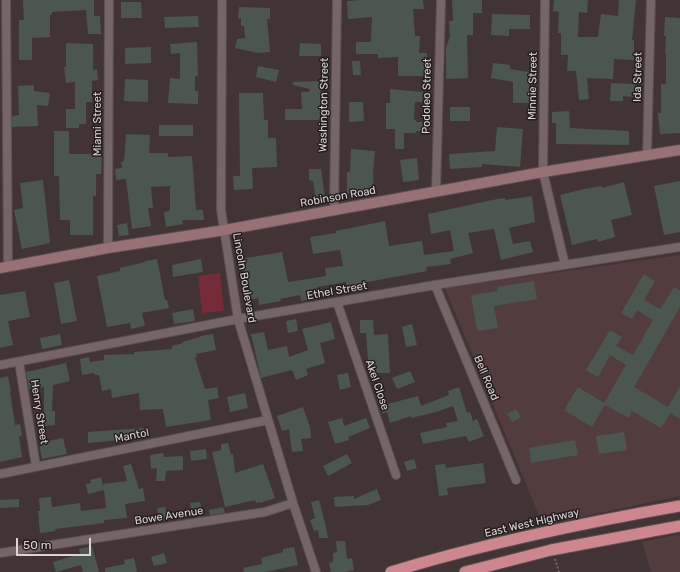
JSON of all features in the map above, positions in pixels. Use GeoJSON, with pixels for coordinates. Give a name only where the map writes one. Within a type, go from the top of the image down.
{"type":"FeatureCollection","features":[{"type":"Feature","properties":{"kind":"highway","name":"East West Highway"},"geometry":{"type":"LineString","coordinates":[[391,572],[546,532],[621,516],[680,506]]}},
{"type":"Feature","properties":{"kind":"highway"},"geometry":{"type":"LineString","coordinates":[[465,572],[552,550],[680,526]]}},
{"type":"Feature","properties":{"kind":"main road","name":"Robinson Road"},"geometry":{"type":"LineString","coordinates":[[4,267],[108,248],[225,230],[542,172],[680,150]]}},
{"type":"Feature","properties":{"kind":"street"},"geometry":{"type":"LineString","coordinates":[[4,267],[6,0]]}},
{"type":"Feature","properties":{"kind":"street","name":"Miami Street"},"geometry":{"type":"LineString","coordinates":[[108,248],[109,0]]}},
{"type":"Feature","properties":{"kind":"street","name":"Lincoln Boulevard"},"geometry":{"type":"LineString","coordinates":[[222,0],[221,210],[238,319],[293,503],[316,572]]}},
{"type":"Feature","properties":{"kind":"street","name":"Washington Street"},"geometry":{"type":"LineString","coordinates":[[334,210],[337,0]]}},
{"type":"Feature","properties":{"kind":"street","name":"Podoleo Street"},"geometry":{"type":"LineString","coordinates":[[436,192],[440,0]]}},
{"type":"Feature","properties":{"kind":"street","name":"Minnie Street"},"geometry":{"type":"LineString","coordinates":[[545,0],[542,172],[565,265]]}},
{"type":"Feature","properties":{"kind":"street","name":"Ida Street"},"geometry":{"type":"LineString","coordinates":[[647,155],[651,0]]}},
{"type":"Feature","properties":{"kind":"street","name":"Ethel Street"},"geometry":{"type":"LineString","coordinates":[[0,365],[238,319],[435,285],[680,247]]}},
{"type":"Feature","properties":{"kind":"street","name":"Bell Road"},"geometry":{"type":"LineString","coordinates":[[435,285],[516,480]]}},
{"type":"Feature","properties":{"kind":"street","name":"Akel Close"},"geometry":{"type":"LineString","coordinates":[[338,302],[396,475]]}},
{"type":"Feature","properties":{"kind":"street","name":"Henry Street"},"geometry":{"type":"LineString","coordinates":[[19,362],[36,466]]}},
{"type":"Feature","properties":{"kind":"street","name":"Mantol"},"geometry":{"type":"LineString","coordinates":[[0,474],[268,420]]}},
{"type":"Feature","properties":{"kind":"street","name":"Bowe Avenue"},"geometry":{"type":"LineString","coordinates":[[0,553],[257,513],[293,503]]}},
{"type":"Feature","properties":{"kind":"path"},"geometry":{"type":"LineString","coordinates":[[552,550],[559,572]]}},
{"type":"Feature","properties":{"kind":"shaded area"},"geometry":{"type":"Polygon","coordinates":[[[680,255],[680,496],[543,525],[445,288],[680,255]]]}},
{"type":"Feature","properties":{"kind":"shaded area"},"geometry":{"type":"Polygon","coordinates":[[[220,273],[224,311],[202,313],[198,276],[220,273]]]}},
{"type":"Feature","properties":{"kind":"shaded area"},"geometry":{"type":"Polygon","coordinates":[[[680,534],[680,572],[651,572],[642,542],[680,534]]]}},
{"type":"Feature","properties":{"kind":"building"},"geometry":{"type":"Polygon","coordinates":[[[23,0],[94,0],[94,16],[100,16],[101,34],[88,34],[86,10],[52,12],[50,15],[50,37],[32,38],[32,60],[19,60],[19,20],[24,20],[23,0]]]}},
{"type":"Feature","properties":{"kind":"building"},"geometry":{"type":"Polygon","coordinates":[[[423,0],[424,9],[413,9],[415,36],[420,36],[419,53],[427,53],[427,62],[425,62],[425,76],[398,76],[398,57],[378,58],[378,54],[356,54],[356,42],[371,42],[372,17],[348,19],[347,1],[423,0]]]}},
{"type":"Feature","properties":{"kind":"building"},"geometry":{"type":"Polygon","coordinates":[[[452,0],[482,0],[482,13],[473,13],[473,35],[467,35],[468,78],[446,79],[446,47],[450,37],[449,21],[453,21],[452,0]]]}},
{"type":"Feature","properties":{"kind":"building"},"geometry":{"type":"Polygon","coordinates":[[[554,0],[588,0],[587,13],[579,12],[578,37],[598,37],[601,14],[618,16],[619,0],[636,0],[632,40],[634,40],[634,60],[614,59],[613,79],[587,78],[589,99],[579,100],[576,71],[567,71],[568,55],[561,55],[561,33],[558,33],[559,12],[553,11],[554,0]]]}},
{"type":"Feature","properties":{"kind":"building"},"geometry":{"type":"Polygon","coordinates":[[[121,2],[141,2],[142,18],[121,18],[121,2]]]}},
{"type":"Feature","properties":{"kind":"building"},"geometry":{"type":"Polygon","coordinates":[[[239,7],[270,8],[270,19],[267,19],[270,52],[258,53],[235,48],[237,39],[245,38],[244,26],[241,26],[241,18],[238,19],[239,7]]]}},
{"type":"Feature","properties":{"kind":"building"},"geometry":{"type":"Polygon","coordinates":[[[492,14],[530,15],[530,29],[509,29],[509,36],[491,35],[492,14]]]}},
{"type":"Feature","properties":{"kind":"building"},"geometry":{"type":"Polygon","coordinates":[[[198,16],[199,27],[165,28],[164,17],[198,16]]]}},
{"type":"Feature","properties":{"kind":"building"},"geometry":{"type":"Polygon","coordinates":[[[665,17],[680,18],[680,133],[660,134],[658,113],[661,113],[661,84],[666,84],[666,36],[664,36],[665,17]]]}},
{"type":"Feature","properties":{"kind":"building"},"geometry":{"type":"Polygon","coordinates":[[[197,42],[198,76],[195,76],[195,91],[198,91],[198,104],[168,103],[170,78],[180,79],[180,53],[171,54],[170,44],[197,42]]]}},
{"type":"Feature","properties":{"kind":"building"},"geometry":{"type":"Polygon","coordinates":[[[66,43],[93,44],[93,70],[97,69],[98,80],[92,81],[92,102],[86,102],[86,124],[79,124],[79,128],[66,128],[66,109],[75,109],[75,82],[66,83],[64,67],[66,67],[66,43]]]}},
{"type":"Feature","properties":{"kind":"building"},"geometry":{"type":"Polygon","coordinates":[[[300,43],[321,44],[321,56],[299,56],[300,43]]]}},
{"type":"Feature","properties":{"kind":"building"},"geometry":{"type":"Polygon","coordinates":[[[151,47],[151,63],[125,64],[125,48],[151,47]]]}},
{"type":"Feature","properties":{"kind":"building"},"geometry":{"type":"Polygon","coordinates":[[[352,61],[360,61],[361,75],[353,75],[352,61]]]}},
{"type":"Feature","properties":{"kind":"building"},"geometry":{"type":"Polygon","coordinates":[[[493,63],[510,65],[510,69],[529,72],[529,103],[513,103],[513,82],[491,78],[493,63]]]}},
{"type":"Feature","properties":{"kind":"building"},"geometry":{"type":"Polygon","coordinates":[[[258,66],[279,70],[276,82],[256,77],[258,66]]]}},
{"type":"Feature","properties":{"kind":"building"},"geometry":{"type":"Polygon","coordinates":[[[125,79],[148,80],[148,102],[124,101],[125,79]]]}},
{"type":"Feature","properties":{"kind":"building"},"geometry":{"type":"Polygon","coordinates":[[[321,81],[320,120],[285,120],[285,109],[302,109],[301,92],[309,92],[310,89],[293,85],[293,82],[321,81]]]}},
{"type":"Feature","properties":{"kind":"building"},"geometry":{"type":"Polygon","coordinates":[[[611,83],[635,84],[634,97],[623,96],[623,101],[610,101],[611,83]]]}},
{"type":"Feature","properties":{"kind":"building"},"geometry":{"type":"Polygon","coordinates":[[[34,85],[34,91],[50,93],[48,106],[37,105],[38,126],[12,127],[12,116],[19,115],[18,86],[34,85]]]}},
{"type":"Feature","properties":{"kind":"building"},"geometry":{"type":"Polygon","coordinates":[[[390,89],[423,92],[422,102],[415,102],[414,120],[416,120],[416,122],[423,122],[424,131],[404,133],[404,149],[395,149],[395,129],[386,129],[386,103],[390,103],[390,89]]]}},
{"type":"Feature","properties":{"kind":"building"},"geometry":{"type":"Polygon","coordinates":[[[239,93],[263,93],[264,120],[268,120],[268,138],[276,138],[277,167],[252,168],[253,189],[234,190],[233,176],[240,176],[239,93]]]}},
{"type":"Feature","properties":{"kind":"building"},"geometry":{"type":"Polygon","coordinates":[[[349,102],[363,102],[364,121],[349,122],[349,102]]]}},
{"type":"Feature","properties":{"kind":"building"},"geometry":{"type":"Polygon","coordinates":[[[450,107],[470,107],[470,121],[450,121],[450,107]]]}},
{"type":"Feature","properties":{"kind":"building"},"geometry":{"type":"Polygon","coordinates":[[[569,111],[570,128],[629,131],[629,145],[556,144],[556,123],[552,123],[552,112],[569,111]]]}},
{"type":"Feature","properties":{"kind":"building"},"geometry":{"type":"Polygon","coordinates":[[[159,125],[193,125],[193,136],[159,136],[159,125]]]}},
{"type":"Feature","properties":{"kind":"building"},"geometry":{"type":"Polygon","coordinates":[[[497,127],[523,129],[520,167],[482,164],[482,167],[450,169],[449,154],[495,151],[497,127]]]}},
{"type":"Feature","properties":{"kind":"building"},"geometry":{"type":"Polygon","coordinates":[[[54,131],[69,131],[69,154],[102,154],[101,174],[96,174],[96,196],[93,196],[93,235],[70,235],[70,220],[60,220],[59,176],[54,176],[54,131]]]}},
{"type":"Feature","properties":{"kind":"building"},"geometry":{"type":"Polygon","coordinates":[[[126,134],[150,135],[149,153],[168,153],[168,157],[192,156],[196,210],[203,210],[204,220],[182,220],[183,224],[166,227],[164,212],[170,211],[170,186],[151,187],[153,208],[148,208],[151,226],[132,229],[126,179],[116,180],[115,169],[122,168],[121,162],[124,161],[126,134]]]}},
{"type":"Feature","properties":{"kind":"building"},"geometry":{"type":"Polygon","coordinates":[[[351,149],[375,151],[373,174],[374,193],[347,194],[347,172],[350,172],[351,149]]]}},
{"type":"Feature","properties":{"kind":"building"},"geometry":{"type":"Polygon","coordinates":[[[417,158],[419,180],[403,182],[400,160],[417,158]]]}},
{"type":"Feature","properties":{"kind":"building"},"geometry":{"type":"Polygon","coordinates":[[[309,169],[321,169],[325,198],[316,200],[313,181],[309,180],[309,169]]]}},
{"type":"Feature","properties":{"kind":"building"},"geometry":{"type":"Polygon","coordinates":[[[43,180],[50,243],[22,249],[14,210],[23,208],[20,183],[43,180]]]}},
{"type":"Feature","properties":{"kind":"building"},"geometry":{"type":"Polygon","coordinates":[[[680,181],[680,232],[664,235],[654,186],[680,181]]]}},
{"type":"Feature","properties":{"kind":"building"},"geometry":{"type":"Polygon","coordinates":[[[624,182],[632,215],[611,220],[615,237],[598,242],[597,239],[572,245],[560,195],[602,186],[602,188],[624,182]]]}},
{"type":"Feature","properties":{"kind":"building"},"geometry":{"type":"Polygon","coordinates":[[[532,196],[535,222],[509,228],[513,244],[530,241],[533,252],[501,260],[494,229],[468,233],[473,253],[450,259],[451,264],[426,267],[427,271],[362,283],[363,288],[347,290],[346,282],[317,287],[318,290],[312,291],[313,299],[301,301],[300,295],[280,299],[281,301],[259,305],[258,298],[249,300],[241,259],[282,252],[288,282],[326,276],[325,268],[343,266],[340,250],[313,254],[310,237],[336,233],[336,231],[385,221],[389,246],[422,241],[424,255],[454,251],[450,230],[431,234],[428,214],[492,200],[505,198],[505,200],[532,196]]]}},
{"type":"Feature","properties":{"kind":"building"},"geometry":{"type":"Polygon","coordinates":[[[127,223],[129,235],[119,236],[117,225],[127,223]]]}},
{"type":"Feature","properties":{"kind":"building"},"geometry":{"type":"Polygon","coordinates":[[[157,259],[165,300],[167,300],[169,308],[142,313],[145,326],[131,329],[130,323],[107,327],[97,276],[120,271],[120,268],[157,259]]]}},
{"type":"Feature","properties":{"kind":"building"},"geometry":{"type":"Polygon","coordinates":[[[201,259],[203,272],[173,277],[172,265],[201,259]]]}},
{"type":"Feature","properties":{"kind":"building"},"geometry":{"type":"Polygon","coordinates":[[[644,274],[655,281],[644,300],[660,309],[674,287],[680,290],[680,307],[634,387],[668,407],[680,386],[680,419],[670,413],[661,428],[632,411],[629,418],[605,405],[592,427],[564,410],[578,387],[604,403],[626,365],[610,355],[598,377],[586,370],[610,330],[622,337],[616,346],[633,355],[653,320],[637,310],[632,319],[621,313],[644,274]]]}},
{"type":"Feature","properties":{"kind":"building"},"geometry":{"type":"Polygon","coordinates":[[[69,280],[77,321],[61,324],[54,283],[69,280]]]}},
{"type":"Feature","properties":{"kind":"building"},"geometry":{"type":"Polygon","coordinates":[[[534,281],[537,299],[494,306],[498,328],[477,331],[471,295],[498,291],[497,287],[534,281]]]}},
{"type":"Feature","properties":{"kind":"building"},"geometry":{"type":"Polygon","coordinates":[[[25,291],[30,317],[8,321],[13,345],[0,348],[0,295],[25,291]]]}},
{"type":"Feature","properties":{"kind":"building"},"geometry":{"type":"Polygon","coordinates":[[[193,309],[195,321],[174,324],[172,313],[193,309]]]}},
{"type":"Feature","properties":{"kind":"building"},"geometry":{"type":"Polygon","coordinates":[[[296,319],[298,331],[288,333],[286,321],[296,319]]]}},
{"type":"Feature","properties":{"kind":"building"},"geometry":{"type":"Polygon","coordinates":[[[360,320],[373,320],[374,335],[388,334],[390,373],[369,373],[366,333],[360,333],[360,320]]]}},
{"type":"Feature","properties":{"kind":"building"},"geometry":{"type":"Polygon","coordinates":[[[331,322],[335,339],[320,343],[325,363],[306,369],[308,375],[296,380],[292,370],[261,378],[251,334],[264,332],[268,350],[287,346],[289,357],[308,350],[302,329],[331,322]]]}},
{"type":"Feature","properties":{"kind":"building"},"geometry":{"type":"Polygon","coordinates":[[[412,324],[417,345],[406,347],[402,327],[412,324]]]}},
{"type":"Feature","properties":{"kind":"building"},"geometry":{"type":"Polygon","coordinates":[[[60,334],[62,345],[42,349],[40,338],[60,334]]]}},
{"type":"Feature","properties":{"kind":"building"},"geometry":{"type":"Polygon","coordinates":[[[213,334],[216,350],[196,354],[197,357],[195,358],[205,389],[217,387],[219,398],[208,400],[211,420],[166,427],[163,409],[140,410],[139,393],[112,398],[111,389],[102,391],[99,375],[95,375],[94,373],[82,375],[80,359],[89,357],[90,362],[104,360],[104,355],[134,354],[134,352],[172,349],[172,346],[183,343],[182,342],[200,336],[213,334]]]}},
{"type":"Feature","properties":{"kind":"building"},"geometry":{"type":"Polygon","coordinates":[[[66,363],[70,381],[53,385],[52,411],[55,411],[55,425],[44,426],[44,387],[29,389],[26,372],[66,363]]]}},
{"type":"Feature","properties":{"kind":"building"},"geometry":{"type":"Polygon","coordinates":[[[410,371],[415,382],[397,389],[392,378],[410,371]]]}},
{"type":"Feature","properties":{"kind":"building"},"geometry":{"type":"Polygon","coordinates":[[[348,373],[351,387],[340,390],[337,375],[348,373]]]}},
{"type":"Feature","properties":{"kind":"building"},"geometry":{"type":"Polygon","coordinates":[[[8,376],[15,425],[20,424],[22,436],[19,436],[22,457],[0,462],[0,378],[8,376]]]}},
{"type":"Feature","properties":{"kind":"building"},"geometry":{"type":"Polygon","coordinates":[[[459,387],[467,413],[470,412],[473,421],[477,419],[484,436],[469,442],[466,436],[423,444],[420,433],[447,427],[446,423],[458,421],[453,406],[436,412],[411,418],[411,416],[390,423],[387,412],[383,414],[380,406],[418,396],[421,406],[449,395],[448,391],[459,387]]]}},
{"type":"Feature","properties":{"kind":"building"},"geometry":{"type":"Polygon","coordinates":[[[245,393],[248,408],[230,412],[227,397],[245,393]]]}},
{"type":"Feature","properties":{"kind":"building"},"geometry":{"type":"Polygon","coordinates":[[[303,407],[310,427],[311,438],[301,439],[303,451],[292,452],[289,429],[282,431],[277,416],[303,407]]]}},
{"type":"Feature","properties":{"kind":"building"},"geometry":{"type":"Polygon","coordinates":[[[516,409],[521,417],[512,422],[507,414],[516,409]]]}},
{"type":"Feature","properties":{"kind":"building"},"geometry":{"type":"Polygon","coordinates":[[[342,418],[344,426],[366,418],[370,428],[348,437],[349,440],[335,444],[328,422],[342,418]]]}},
{"type":"Feature","properties":{"kind":"building"},"geometry":{"type":"Polygon","coordinates":[[[144,428],[145,435],[120,437],[120,440],[88,443],[88,432],[144,428]]]}},
{"type":"Feature","properties":{"kind":"building"},"geometry":{"type":"Polygon","coordinates":[[[624,432],[627,450],[599,454],[596,436],[624,432]]]}},
{"type":"Feature","properties":{"kind":"building"},"geometry":{"type":"Polygon","coordinates":[[[63,438],[67,454],[42,459],[39,443],[63,438]]]}},
{"type":"Feature","properties":{"kind":"building"},"geometry":{"type":"Polygon","coordinates":[[[575,440],[578,455],[531,463],[529,448],[575,440]]]}},
{"type":"Feature","properties":{"kind":"building"},"geometry":{"type":"Polygon","coordinates":[[[228,443],[231,454],[233,454],[235,473],[263,464],[275,498],[260,503],[256,503],[255,500],[225,507],[212,452],[221,450],[221,444],[228,443]]]}},
{"type":"Feature","properties":{"kind":"building"},"geometry":{"type":"Polygon","coordinates":[[[206,449],[207,459],[191,461],[190,451],[206,449]]]}},
{"type":"Feature","properties":{"kind":"building"},"geometry":{"type":"Polygon","coordinates":[[[163,453],[164,457],[183,456],[183,470],[166,471],[165,481],[156,481],[157,468],[151,469],[150,455],[163,453]]]}},
{"type":"Feature","properties":{"kind":"building"},"geometry":{"type":"Polygon","coordinates":[[[347,454],[352,463],[328,476],[323,466],[347,454]]]}},
{"type":"Feature","properties":{"kind":"building"},"geometry":{"type":"Polygon","coordinates":[[[414,459],[417,468],[407,471],[404,462],[414,459]]]}},
{"type":"Feature","properties":{"kind":"building"},"geometry":{"type":"Polygon","coordinates":[[[483,463],[486,483],[447,488],[448,495],[439,496],[435,465],[445,464],[446,468],[483,463]]]}},
{"type":"Feature","properties":{"kind":"building"},"geometry":{"type":"Polygon","coordinates":[[[131,464],[139,489],[143,488],[145,501],[125,504],[127,518],[104,520],[104,523],[55,529],[56,531],[40,533],[38,511],[40,511],[39,498],[51,497],[52,507],[80,503],[81,511],[106,508],[104,490],[88,494],[86,484],[91,483],[90,480],[101,477],[103,488],[103,484],[127,481],[123,466],[131,464]]]}},
{"type":"Feature","properties":{"kind":"building"},"geometry":{"type":"Polygon","coordinates":[[[377,489],[381,500],[368,505],[335,507],[334,497],[354,496],[354,499],[377,489]]]}},
{"type":"Feature","properties":{"kind":"building"},"geometry":{"type":"Polygon","coordinates":[[[19,499],[19,507],[0,508],[0,500],[19,499]]]}},
{"type":"Feature","properties":{"kind":"building"},"geometry":{"type":"Polygon","coordinates":[[[319,500],[328,538],[319,538],[318,530],[314,531],[310,520],[315,518],[311,502],[319,500]]]}},
{"type":"Feature","properties":{"kind":"building"},"geometry":{"type":"Polygon","coordinates":[[[200,502],[202,512],[192,514],[190,503],[200,502]]]}},
{"type":"Feature","properties":{"kind":"building"},"geometry":{"type":"Polygon","coordinates":[[[165,507],[168,520],[159,521],[157,508],[165,507]]]}},
{"type":"Feature","properties":{"kind":"building"},"geometry":{"type":"Polygon","coordinates":[[[223,507],[225,513],[210,515],[209,510],[223,507]]]}},
{"type":"Feature","properties":{"kind":"building"},"geometry":{"type":"Polygon","coordinates":[[[336,541],[345,541],[347,559],[352,558],[354,570],[345,572],[331,572],[329,563],[333,562],[333,553],[337,552],[336,541]]]}},
{"type":"Feature","properties":{"kind":"building"},"geometry":{"type":"Polygon","coordinates":[[[92,546],[99,572],[83,572],[81,565],[56,572],[53,562],[80,554],[79,549],[92,546]]]}},
{"type":"Feature","properties":{"kind":"building"},"geometry":{"type":"Polygon","coordinates":[[[294,547],[298,565],[265,572],[244,572],[243,568],[262,564],[261,558],[283,552],[283,549],[294,547]]]}},
{"type":"Feature","properties":{"kind":"building"},"geometry":{"type":"Polygon","coordinates":[[[164,553],[167,563],[154,566],[151,557],[164,553]]]}},
{"type":"Feature","properties":{"kind":"building"},"geometry":{"type":"Polygon","coordinates":[[[134,558],[137,572],[105,572],[105,568],[125,564],[124,560],[134,558]]]}}]}
